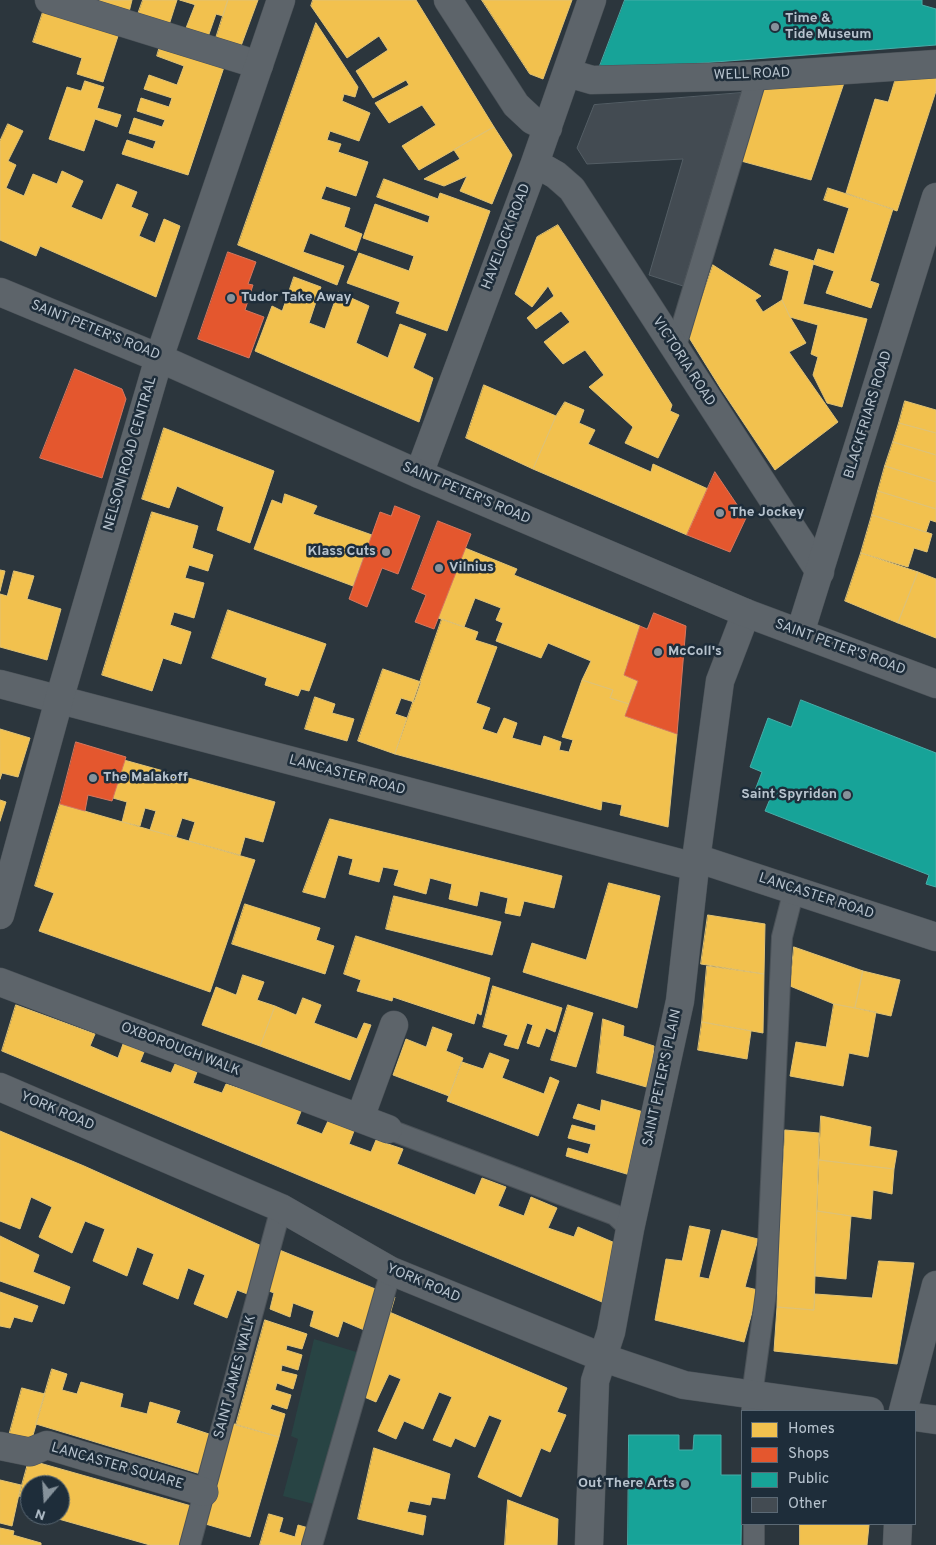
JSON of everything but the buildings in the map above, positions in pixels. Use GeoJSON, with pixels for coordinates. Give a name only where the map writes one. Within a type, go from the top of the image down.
{"type":"FeatureCollection","features":[{"type":"Feature","properties":{"kind":"street"},"geometry":{"type":"LineString","coordinates":[[49,0],[259,65]]}},
{"type":"Feature","properties":{"kind":"street","name":"NELSON ROAD CENTRAL"},"geometry":{"type":"LineString","coordinates":[[1,909],[58,700],[159,358],[281,0]]}},
{"type":"Feature","properties":{"kind":"street"},"geometry":{"type":"LineString","coordinates":[[448,0],[516,105],[532,120],[548,128]]}},
{"type":"Feature","properties":{"kind":"street","name":"HAVELOCK ROAD"},"geometry":{"type":"LineString","coordinates":[[419,474],[548,128],[592,0]]}},
{"type":"Feature","properties":{"kind":"street","name":"WELL ROAD"},"geometry":{"type":"LineString","coordinates":[[568,72],[592,80],[756,76],[936,64]]}},
{"type":"Feature","properties":{"kind":"street","name":"VICTORIA ROAD"},"geometry":{"type":"LineString","coordinates":[[535,162],[556,175],[572,189],[820,572]]}},
{"type":"Feature","properties":{"kind":"street","name":"BLACKFRIARS ROAD"},"geometry":{"type":"LineString","coordinates":[[800,633],[936,197]]}},
{"type":"Feature","properties":{"kind":"street","name":"SAINT PETER'S ROAD"},"geometry":{"type":"LineString","coordinates":[[0,292],[159,358],[419,474],[746,613],[936,684]]}},
{"type":"Feature","properties":{"kind":"street","name":"SAINT PETER'S PLAIN"},"geometry":{"type":"LineString","coordinates":[[589,1545],[596,1381],[611,1332],[630,1229],[680,1001],[695,862],[720,681],[746,613]]}},
{"type":"Feature","properties":{"kind":"street","name":"LANCASTER ROAD"},"geometry":{"type":"LineString","coordinates":[[0,684],[695,862],[794,890],[936,937]]}},
{"type":"Feature","properties":{"kind":"street","name":"OXBOROUGH WALK"},"geometry":{"type":"LineString","coordinates":[[0,982],[388,1129]]}},
{"type":"Feature","properties":{"kind":"street"},"geometry":{"type":"LineString","coordinates":[[360,1118],[394,1025]]}},
{"type":"Feature","properties":{"kind":"street","name":"YORK ROAD"},"geometry":{"type":"LineString","coordinates":[[0,1087],[281,1208],[391,1271],[604,1358],[684,1385],[752,1403],[855,1410]]}},
{"type":"Feature","properties":{"kind":"street"},"geometry":{"type":"LineString","coordinates":[[903,1410],[936,1285]]}},
{"type":"Feature","properties":{"kind":"street"},"geometry":{"type":"LineString","coordinates":[[916,1417],[936,1420]]}},
{"type":"Feature","properties":{"kind":"street","name":"LANCASTER SQUARE"},"geometry":{"type":"LineString","coordinates":[[0,1446],[30,1452],[47,1445],[204,1492]]}},
{"type":"Feature","properties":{"kind":"street"},"geometry":{"type":"LineString","coordinates":[[897,1545],[898,1525]]}},
{"type":"Feature","properties":{"kind":"lane"},"geometry":{"type":"LineString","coordinates":[[675,349],[756,76]]}},
{"type":"Feature","properties":{"kind":"lane"},"geometry":{"type":"LineString","coordinates":[[752,1403],[766,1293],[782,936],[794,890]]}},
{"type":"Feature","properties":{"kind":"lane","name":"OXBOROUGH WALK"},"geometry":{"type":"LineString","coordinates":[[388,1129],[615,1215],[630,1229]]}},
{"type":"Feature","properties":{"kind":"lane","name":"SAINT JAMES WALK"},"geometry":{"type":"LineString","coordinates":[[190,1545],[281,1208]]}},
{"type":"Feature","properties":{"kind":"lane"},"geometry":{"type":"LineString","coordinates":[[312,1545],[391,1271]]}},
{"type":"Feature","properties":{"kind":"lane"},"geometry":{"type":"LineString","coordinates":[[754,1525],[754,1545]]}},
{"type":"Feature","properties":{"kind":"green space"},"geometry":{"type":"Polygon","coordinates":[[[314,1339],[376,1358],[333,1509],[283,1496],[298,1439],[291,1436],[314,1339]]]}},
{"type":"Feature","properties":{"kind":"place","name":"Time & Tide Museum"},"geometry":{"type":"Point","coordinates":[775,27]}},
{"type":"Feature","properties":{"kind":"place","name":"Tudor Take Away"},"geometry":{"type":"Point","coordinates":[231,298]}},
{"type":"Feature","properties":{"kind":"place","name":"The Jockey"},"geometry":{"type":"Point","coordinates":[720,513]}},
{"type":"Feature","properties":{"kind":"place","name":"Klass Cuts"},"geometry":{"type":"Point","coordinates":[386,552]}},
{"type":"Feature","properties":{"kind":"place","name":"Vilnius"},"geometry":{"type":"Point","coordinates":[439,568]}},
{"type":"Feature","properties":{"kind":"place","name":"McColl's"},"geometry":{"type":"Point","coordinates":[658,652]}},
{"type":"Feature","properties":{"kind":"place","name":"The Malakoff"},"geometry":{"type":"Point","coordinates":[93,778]}},
{"type":"Feature","properties":{"kind":"place","name":"Saint Spyridon"},"geometry":{"type":"Point","coordinates":[847,795]}},
{"type":"Feature","properties":{"kind":"place","name":"Out There Arts"},"geometry":{"type":"Point","coordinates":[685,1484]}}]}
